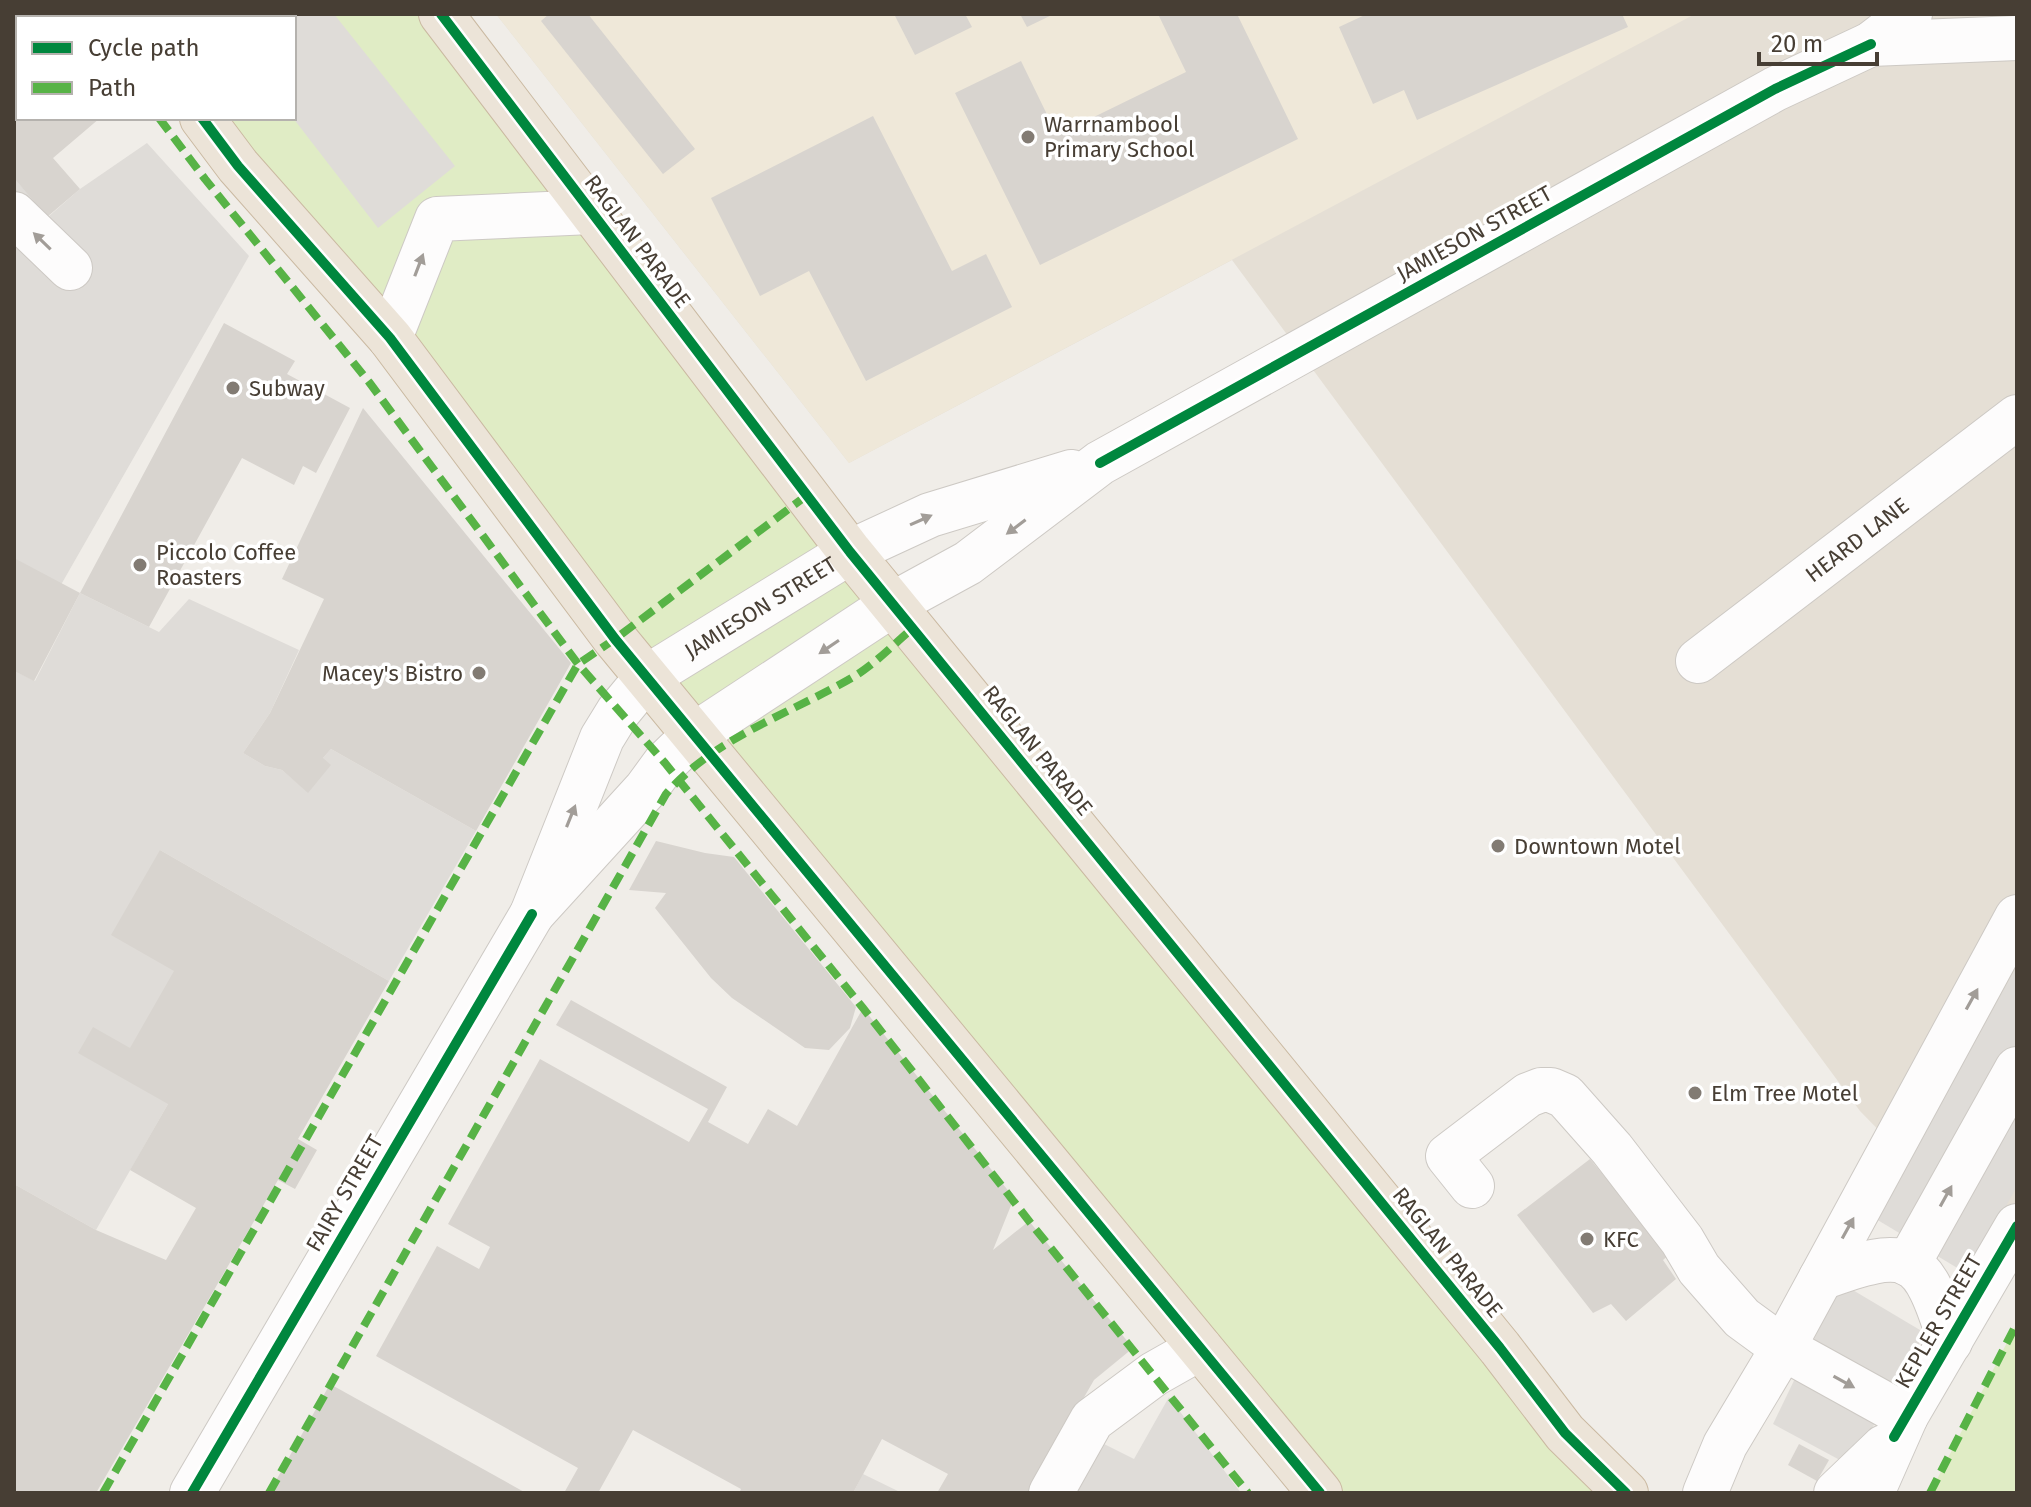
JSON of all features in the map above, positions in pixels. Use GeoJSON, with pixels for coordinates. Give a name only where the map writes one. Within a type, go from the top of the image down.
{"type":"FeatureCollection","features":[{"type":"Feature","properties":{"kind":"highway","name":"RAGLAN PARADE"},"geometry":{"type":"LineString","coordinates":[[441,14],[850,552],[1490,1335],[1565,1433],[1626,1493]]}},
{"type":"Feature","properties":{"kind":"highway"},"geometry":{"type":"LineString","coordinates":[[204,120],[238,166],[390,338],[615,639],[1320,1493]]}},
{"type":"Feature","properties":{"kind":"street","name":"JAMIESON STREET"},"geometry":{"type":"LineString","coordinates":[[694,735],[893,604],[968,563],[1100,463],[1775,89],[1871,44],[1910,14]]}},
{"type":"Feature","properties":{"kind":"street"},"geometry":{"type":"LineString","coordinates":[[2012,14],[2017,22]]}},
{"type":"Feature","properties":{"kind":"street","name":"JAMIESON STREET"},"geometry":{"type":"LineString","coordinates":[[1871,44],[2017,38]]}},
{"type":"Feature","properties":{"kind":"street"},"geometry":{"type":"LineString","coordinates":[[390,338],[437,219],[591,212]]}},
{"type":"Feature","properties":{"kind":"street"},"geometry":{"type":"LineString","coordinates":[[14,214],[70,268]]}},
{"type":"Feature","properties":{"kind":"street","name":"HEARD LANE"},"geometry":{"type":"LineString","coordinates":[[1698,661],[2017,417]]}},
{"type":"Feature","properties":{"kind":"street","name":"JAMIESON STREET"},"geometry":{"type":"LineString","coordinates":[[647,677],[850,552],[930,515],[1100,463]]}},
{"type":"Feature","properties":{"kind":"street","name":"FAIRY STREET"},"geometry":{"type":"LineString","coordinates":[[192,1493],[532,914],[602,738],[618,712],[647,677]]}},
{"type":"Feature","properties":{"kind":"street","name":"FAIRY STREET"},"geometry":{"type":"LineString","coordinates":[[532,914],[646,789],[665,763],[694,735]]}},
{"type":"Feature","properties":{"kind":"street"},"geometry":{"type":"LineString","coordinates":[[1705,1493],[1725,1445],[1783,1348],[2017,917]]}},
{"type":"Feature","properties":{"kind":"street"},"geometry":{"type":"LineString","coordinates":[[1908,1264],[2017,1069]]}},
{"type":"Feature","properties":{"kind":"street"},"geometry":{"type":"LineString","coordinates":[[1472,1186],[1448,1156],[1528,1095],[1551,1090],[1565,1096],[1612,1149],[1682,1240],[1699,1269],[1742,1318],[1900,1427]]}},
{"type":"Feature","properties":{"kind":"street","name":"KEPLER STREET"},"geometry":{"type":"LineString","coordinates":[[1872,1493],[1900,1427],[2017,1226]]}},
{"type":"Feature","properties":{"kind":"street"},"geometry":{"type":"LineString","coordinates":[[1821,1278],[1876,1260],[1890,1258],[1908,1264],[1923,1277],[1932,1291],[1950,1342]]}},
{"type":"Feature","properties":{"kind":"street"},"geometry":{"type":"LineString","coordinates":[[1051,1493],[1092,1420],[1154,1374],[1200,1348]]}},
{"type":"Feature","properties":{"kind":"street","name":"KEPLER STREET"},"geometry":{"type":"LineString","coordinates":[[1836,1493],[1900,1427]]}},
{"type":"Feature","properties":{"kind":"street"},"geometry":{"type":"LineString","coordinates":[[1732,1433],[1732,1466],[1743,1493]]}},
{"type":"Feature","properties":{"kind":"shaded area"},"geometry":{"type":"Polygon","coordinates":[[[213,14],[334,14],[455,166],[378,228],[295,120],[296,16],[213,14]]]}},
{"type":"Feature","properties":{"kind":"shaded area"},"geometry":{"type":"Polygon","coordinates":[[[496,14],[2017,14],[2017,1272],[1860,1111],[1232,260],[849,463],[496,14]]]}},
{"type":"Feature","properties":{"kind":"shaded area","name":"Warrnambool Primary School"},"geometry":{"type":"Polygon","coordinates":[[[496,14],[1695,14],[849,463],[496,14]]]}},
{"type":"Feature","properties":{"kind":"shaded area"},"geometry":{"type":"Polygon","coordinates":[[[147,143],[249,256],[58,590],[14,563],[14,178],[48,217],[80,189],[147,143]]]}},
{"type":"Feature","properties":{"kind":"shaded area"},"geometry":{"type":"Polygon","coordinates":[[[80,593],[159,632],[189,599],[299,650],[270,713],[243,753],[265,766],[282,770],[308,792],[323,758],[331,749],[476,831],[389,981],[160,850],[174,971],[168,1104],[96,1230],[14,1184],[14,671],[35,681],[80,593]]]}},
{"type":"Feature","properties":{"kind":"shaded area"},"geometry":{"type":"Polygon","coordinates":[[[2017,966],[2017,1186],[1969,1275],[1876,1219],[2017,966]]]}},
{"type":"Feature","properties":{"kind":"shaded area"},"geometry":{"type":"Polygon","coordinates":[[[1841,1283],[1925,1333],[1851,1466],[1773,1424],[1841,1283]]]}},
{"type":"Feature","properties":{"kind":"shaded area"},"geometry":{"type":"Polygon","coordinates":[[[1169,1397],[1241,1493],[1029,1493],[1068,1426],[1134,1459],[1169,1397]]]}},
{"type":"Feature","properties":{"kind":"shaded area"},"geometry":{"type":"Polygon","coordinates":[[[863,1474],[902,1493],[853,1493],[863,1474]]]}},
{"type":"Feature","properties":{"kind":"green space"},"geometry":{"type":"Polygon","coordinates":[[[123,14],[441,14],[1628,1493],[1320,1493],[204,120],[296,120],[296,16],[123,14]]]}},
{"type":"Feature","properties":{"kind":"green space"},"geometry":{"type":"Polygon","coordinates":[[[2017,1323],[2017,1493],[1930,1493],[2017,1323]]]}},
{"type":"Feature","properties":{"kind":"building"},"geometry":{"type":"Polygon","coordinates":[[[549,14],[588,14],[695,149],[663,174],[541,21],[549,14]]]}},
{"type":"Feature","properties":{"kind":"building"},"geometry":{"type":"Polygon","coordinates":[[[894,14],[965,14],[972,27],[915,55],[894,14]]]}},
{"type":"Feature","properties":{"kind":"building"},"geometry":{"type":"Polygon","coordinates":[[[1020,14],[1054,14],[1027,27],[1020,14]]]}},
{"type":"Feature","properties":{"kind":"building","name":"Warrnambool Primary School"},"geometry":{"type":"Polygon","coordinates":[[[1158,14],[1237,14],[1298,139],[1040,265],[955,93],[1021,61],[1057,135],[1186,72],[1158,14]]]}},
{"type":"Feature","properties":{"kind":"building"},"geometry":{"type":"Polygon","coordinates":[[[1367,14],[1622,14],[1628,27],[1417,120],[1404,90],[1373,104],[1339,27],[1367,14]]]}},
{"type":"Feature","properties":{"kind":"building"},"geometry":{"type":"Polygon","coordinates":[[[14,96],[16,120],[98,120],[53,158],[80,189],[47,217],[14,178],[14,96]]]}},
{"type":"Feature","properties":{"kind":"building"},"geometry":{"type":"Polygon","coordinates":[[[873,116],[952,271],[986,254],[1012,307],[866,381],[809,271],[760,296],[711,198],[873,116]]]}},
{"type":"Feature","properties":{"kind":"building"},"geometry":{"type":"Polygon","coordinates":[[[224,323],[295,361],[287,374],[350,408],[316,473],[303,466],[294,485],[242,458],[149,627],[80,593],[224,323]]]}},
{"type":"Feature","properties":{"kind":"building"},"geometry":{"type":"Polygon","coordinates":[[[363,408],[571,663],[476,831],[331,749],[323,758],[331,765],[308,793],[282,770],[265,766],[243,753],[270,713],[324,599],[282,579],[363,408]]]}},
{"type":"Feature","properties":{"kind":"building"},"geometry":{"type":"Polygon","coordinates":[[[14,558],[80,593],[34,681],[14,671],[14,558]]]}},
{"type":"Feature","properties":{"kind":"building"},"geometry":{"type":"Polygon","coordinates":[[[656,841],[734,857],[856,1007],[850,1028],[829,1050],[805,1048],[732,998],[711,978],[655,908],[666,893],[629,890],[656,841]]]}},
{"type":"Feature","properties":{"kind":"building"},"geometry":{"type":"Polygon","coordinates":[[[160,850],[389,981],[298,1139],[317,1150],[295,1189],[278,1180],[96,1493],[14,1493],[14,1184],[96,1230],[166,1260],[196,1208],[130,1170],[168,1104],[78,1053],[93,1027],[130,1048],[174,971],[111,935],[160,850]]]}},
{"type":"Feature","properties":{"kind":"building"},"geometry":{"type":"Polygon","coordinates":[[[571,1000],[727,1087],[708,1122],[748,1144],[768,1109],[797,1126],[863,1008],[1014,1198],[993,1250],[1029,1221],[1133,1348],[1094,1380],[1029,1493],[937,1493],[948,1474],[882,1439],[853,1493],[739,1493],[741,1489],[633,1430],[598,1493],[564,1493],[578,1468],[376,1356],[437,1246],[479,1269],[490,1247],[448,1224],[540,1059],[689,1142],[708,1109],[556,1025],[571,1000]]]}},
{"type":"Feature","properties":{"kind":"building"},"geometry":{"type":"Polygon","coordinates":[[[1590,1159],[1670,1254],[1663,1260],[1676,1279],[1626,1321],[1611,1304],[1593,1313],[1517,1215],[1590,1159]]]}},
{"type":"Feature","properties":{"kind":"building"},"geometry":{"type":"Polygon","coordinates":[[[330,1384],[526,1493],[269,1493],[330,1384]]]}},
{"type":"Feature","properties":{"kind":"building"},"geometry":{"type":"Polygon","coordinates":[[[1799,1444],[1829,1460],[1817,1481],[1788,1465],[1799,1444]]]}},
{"type":"Feature","properties":{"kind":"marked path"},"geometry":{"type":"LineString","coordinates":[[161,120],[369,382],[578,664],[665,763],[1248,1493]]}},
{"type":"Feature","properties":{"kind":"marked path"},"geometry":{"type":"LineString","coordinates":[[103,1493],[578,664],[806,496]]}},
{"type":"Feature","properties":{"kind":"marked path"},"geometry":{"type":"LineString","coordinates":[[269,1493],[666,794],[707,757],[731,741],[855,676],[913,628]]}},
{"type":"Feature","properties":{"kind":"marked path"},"geometry":{"type":"LineString","coordinates":[[1930,1493],[2017,1323]]}},
{"type":"Feature","properties":{"kind":"cycle path"},"geometry":{"type":"LineString","coordinates":[[441,14],[850,552],[1500,1348],[1565,1433],[1626,1493]]}},
{"type":"Feature","properties":{"kind":"cycle path"},"geometry":{"type":"LineString","coordinates":[[1100,463],[1775,89],[1871,44]]}},
{"type":"Feature","properties":{"kind":"cycle path"},"geometry":{"type":"LineString","coordinates":[[204,120],[238,166],[390,338],[615,639],[1320,1493]]}},
{"type":"Feature","properties":{"kind":"cycle path"},"geometry":{"type":"LineString","coordinates":[[192,1493],[532,914]]}},
{"type":"Feature","properties":{"kind":"cycle path"},"geometry":{"type":"LineString","coordinates":[[1894,1437],[2017,1226]]}},
{"type":"Feature","properties":{"kind":"place","name":"Warrnambool Primary School"},"geometry":{"type":"Point","coordinates":[1028,137]}},
{"type":"Feature","properties":{"kind":"place","name":"Subway"},"geometry":{"type":"Point","coordinates":[233,388]}},
{"type":"Feature","properties":{"kind":"place","name":"Piccolo Coffee Roasters"},"geometry":{"type":"Point","coordinates":[140,565]}},
{"type":"Feature","properties":{"kind":"place","name":"Macey's Bistro"},"geometry":{"type":"Point","coordinates":[479,673]}},
{"type":"Feature","properties":{"kind":"place","name":"Downtown Motel"},"geometry":{"type":"Point","coordinates":[1498,846]}},
{"type":"Feature","properties":{"kind":"place","name":"Elm Tree Motel"},"geometry":{"type":"Point","coordinates":[1695,1093]}},
{"type":"Feature","properties":{"kind":"place","name":"KFC"},"geometry":{"type":"Point","coordinates":[1587,1239]}}]}
